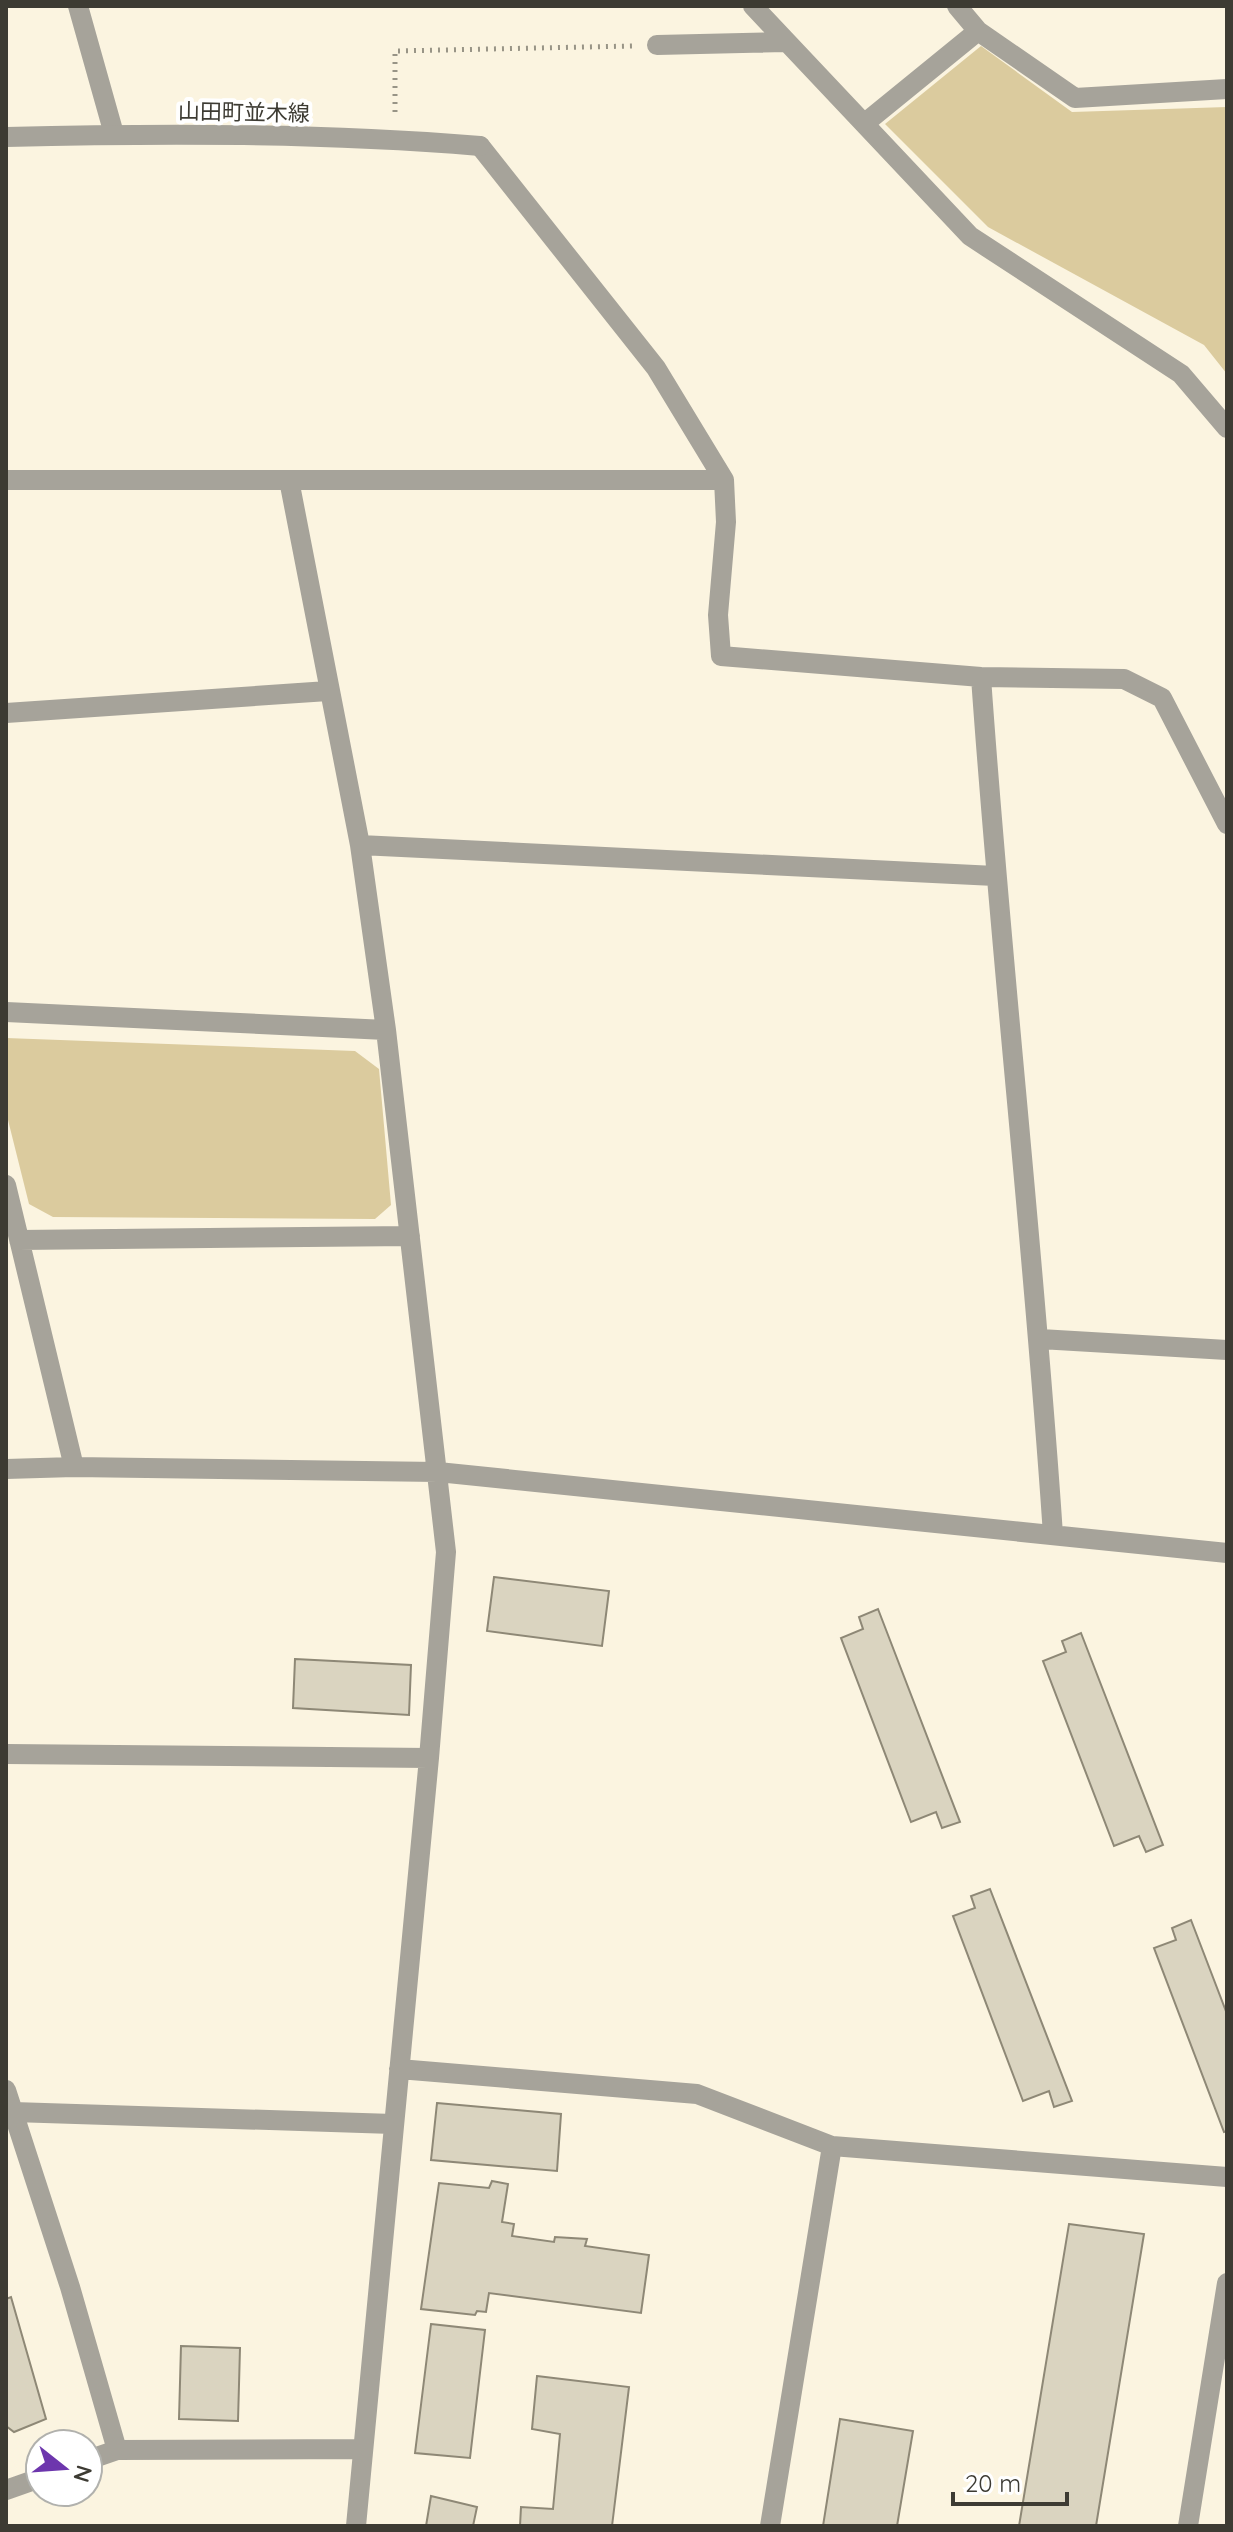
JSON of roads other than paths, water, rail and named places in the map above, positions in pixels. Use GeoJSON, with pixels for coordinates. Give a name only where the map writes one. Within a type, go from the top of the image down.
{"type":"FeatureCollection","features":[{"type":"Feature","properties":{"kind":"street"},"geometry":{"type":"LineString","coordinates":[[78,6],[114,134]]}},
{"type":"Feature","properties":{"kind":"street"},"geometry":{"type":"LineString","coordinates":[[753,6],[970,236],[1181,374],[1227,428]]}},
{"type":"Feature","properties":{"kind":"street"},"geometry":{"type":"LineString","coordinates":[[957,6],[978,31],[1075,98],[1227,89]]}},
{"type":"Feature","properties":{"kind":"street"},"geometry":{"type":"LineString","coordinates":[[865,123],[978,31]]}},
{"type":"Feature","properties":{"kind":"street"},"geometry":{"type":"LineString","coordinates":[[657,45],[787,42]]}},
{"type":"Feature","properties":{"kind":"street","name":"山田町並木線"},"geometry":{"type":"LineString","coordinates":[[6,137],[114,134],[395,139],[480,146],[656,368],[724,480]]}},
{"type":"Feature","properties":{"kind":"street"},"geometry":{"type":"LineString","coordinates":[[6,480],[724,480],[726,522],[718,615],[721,656],[981,677],[1124,679],[1162,698],[1219,788],[1227,824]]}},
{"type":"Feature","properties":{"kind":"street"},"geometry":{"type":"LineString","coordinates":[[289,480],[360,845],[386,1030],[446,1552],[356,2526]]}},
{"type":"Feature","properties":{"kind":"street"},"geometry":{"type":"LineString","coordinates":[[981,677],[995,876],[1040,1339],[1053,1535]]}},
{"type":"Feature","properties":{"kind":"street"},"geometry":{"type":"LineString","coordinates":[[6,713],[328,691]]}},
{"type":"Feature","properties":{"kind":"street"},"geometry":{"type":"LineString","coordinates":[[360,845],[995,876]]}},
{"type":"Feature","properties":{"kind":"street"},"geometry":{"type":"LineString","coordinates":[[6,1012],[386,1030]]}},
{"type":"Feature","properties":{"kind":"street"},"geometry":{"type":"LineString","coordinates":[[6,1185],[74,1467]]}},
{"type":"Feature","properties":{"kind":"street"},"geometry":{"type":"LineString","coordinates":[[19,1240],[410,1236]]}},
{"type":"Feature","properties":{"kind":"street"},"geometry":{"type":"LineString","coordinates":[[1040,1339],[1227,1350]]}},
{"type":"Feature","properties":{"kind":"street"},"geometry":{"type":"LineString","coordinates":[[6,1469],[74,1467],[438,1472],[1227,1553]]}},
{"type":"Feature","properties":{"kind":"street"},"geometry":{"type":"LineString","coordinates":[[6,1754],[429,1758]]}},
{"type":"Feature","properties":{"kind":"street"},"geometry":{"type":"LineString","coordinates":[[399,2069],[697,2094],[832,2146],[1227,2177]]}},
{"type":"Feature","properties":{"kind":"street"},"geometry":{"type":"LineString","coordinates":[[6,2090],[70,2287],[117,2450]]}},
{"type":"Feature","properties":{"kind":"street"},"geometry":{"type":"LineString","coordinates":[[13,2112],[393,2124]]}},
{"type":"Feature","properties":{"kind":"street"},"geometry":{"type":"LineString","coordinates":[[770,2526],[832,2146]]}},
{"type":"Feature","properties":{"kind":"street"},"geometry":{"type":"LineString","coordinates":[[1188,2526],[1227,2283]]}},
{"type":"Feature","properties":{"kind":"street"},"geometry":{"type":"LineString","coordinates":[[104,2454],[117,2450],[363,2449]]}}]}
